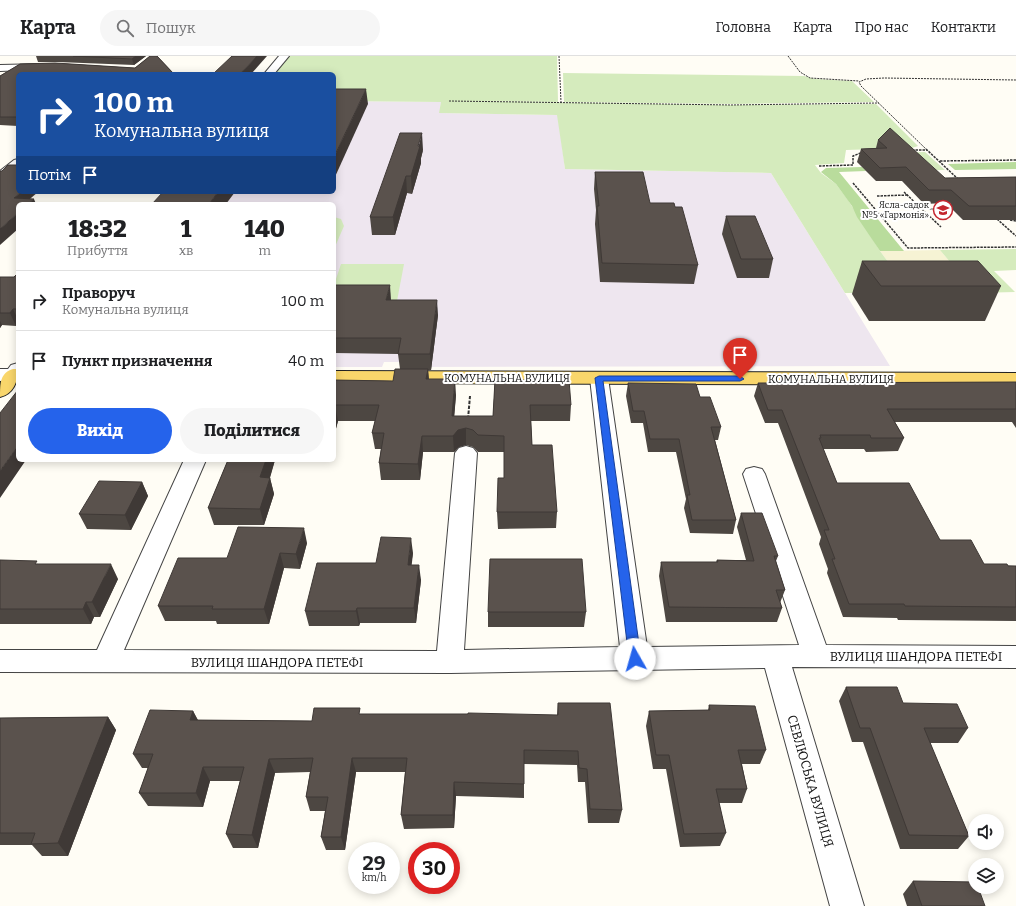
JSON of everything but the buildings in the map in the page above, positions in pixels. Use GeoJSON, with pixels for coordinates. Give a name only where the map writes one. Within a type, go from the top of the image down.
{"type":"FeatureCollection","features":[{"type":"Feature","properties":{"kind":"main road"},"geometry":{"type":"LineString","coordinates":[[0,391],[12,374]]}},
{"type":"Feature","properties":{"kind":"main road","name":"КОМУНАЛЬНА ВУЛИЦЯ"},"geometry":{"type":"LineString","coordinates":[[336,377],[1016,380]]}},
{"type":"Feature","properties":{"kind":"street"},"geometry":{"type":"LineString","coordinates":[[0,75],[32,56]]}},
{"type":"Feature","properties":{"kind":"street"},"geometry":{"type":"LineString","coordinates":[[271,72],[284,56]]}},
{"type":"Feature","properties":{"kind":"street"},"geometry":{"type":"LineString","coordinates":[[0,68],[52,66]]}},
{"type":"Feature","properties":{"kind":"street"},"geometry":{"type":"LineString","coordinates":[[0,177],[16,165]]}},
{"type":"Feature","properties":{"kind":"street"},"geometry":{"type":"LineString","coordinates":[[599,378],[635,659]]}},
{"type":"Feature","properties":{"kind":"street"},"geometry":{"type":"LineString","coordinates":[[450,662],[466,453]]}},
{"type":"Feature","properties":{"kind":"street"},"geometry":{"type":"LineString","coordinates":[[105,662],[194,462]]}},
{"type":"Feature","properties":{"kind":"street","name":"ВУЛИЦЯ ШАНДОРА ПЕТЕФІ"},"geometry":{"type":"LineString","coordinates":[[754,474],[816,656]]}},
{"type":"Feature","properties":{"kind":"street","name":"ВУЛИЦЯ ШАНДОРА ПЕТЕФІ"},"geometry":{"type":"LineString","coordinates":[[0,661],[450,662],[775,656],[1016,657]]}},
{"type":"Feature","properties":{"kind":"street","name":"СЕВЛЮСЬКА ВУЛИЦЯ"},"geometry":{"type":"LineString","coordinates":[[775,656],[847,906]]}},
{"type":"Feature","properties":{"kind":"path"},"geometry":{"type":"LineString","coordinates":[[560,56],[561,102]]}},
{"type":"Feature","properties":{"kind":"path"},"geometry":{"type":"LineString","coordinates":[[788,56],[800,72],[810,78],[860,81],[866,79],[884,78],[1016,80]]}},
{"type":"Feature","properties":{"kind":"path"},"geometry":{"type":"LineString","coordinates":[[860,81],[861,86],[878,103],[959,179]]}},
{"type":"Feature","properties":{"kind":"path"},"geometry":{"type":"LineString","coordinates":[[449,101],[731,105],[878,103]]}},
{"type":"Feature","properties":{"kind":"path"},"geometry":{"type":"LineString","coordinates":[[912,150],[927,150]]}},
{"type":"Feature","properties":{"kind":"path"},"geometry":{"type":"LineString","coordinates":[[819,166],[853,165],[853,156],[864,152]]}},
{"type":"Feature","properties":{"kind":"path"},"geometry":{"type":"LineString","coordinates":[[940,162],[1016,160]]}},
{"type":"Feature","properties":{"kind":"path"},"geometry":{"type":"LineString","coordinates":[[853,183],[908,248],[1016,247]]}},
{"type":"Feature","properties":{"kind":"path"},"geometry":{"type":"LineString","coordinates":[[904,192],[941,227]]}},
{"type":"Feature","properties":{"kind":"path"},"geometry":{"type":"LineString","coordinates":[[877,196],[908,196]]}},
{"type":"Feature","properties":{"kind":"path"},"geometry":{"type":"LineString","coordinates":[[922,209],[954,209]]}},
{"type":"Feature","properties":{"kind":"path"},"geometry":{"type":"LineString","coordinates":[[996,218],[1016,236]]}},
{"type":"Feature","properties":{"kind":"path"},"geometry":{"type":"LineString","coordinates":[[1010,220],[1016,221]]}},
{"type":"Feature","properties":{"kind":"path"},"geometry":{"type":"LineString","coordinates":[[1010,231],[1016,231]]}},
{"type":"Feature","properties":{"kind":"path"},"geometry":{"type":"LineString","coordinates":[[466,453],[471,378]]}},
{"type":"Feature","properties":{"kind":"shaded area"},"geometry":{"type":"Polygon","coordinates":[[[336,101],[441,102],[440,113],[558,115],[565,169],[771,173],[890,366],[400,367],[401,362],[384,362],[382,367],[336,367],[336,202],[177,202],[183,194],[336,194],[336,101]]]}},
{"type":"Feature","properties":{"kind":"shaded area"},"geometry":{"type":"Polygon","coordinates":[[[940,250],[976,293],[911,293],[880,251],[940,250]]]}},
{"type":"Feature","properties":{"kind":"green space"},"geometry":{"type":"Polygon","coordinates":[[[288,56],[557,56],[558,102],[448,101],[730,105],[876,104],[918,146],[912,148],[846,150],[844,163],[815,165],[821,173],[836,184],[848,200],[880,251],[911,293],[845,293],[771,173],[565,169],[557,115],[439,113],[441,102],[336,101],[336,72],[276,72],[288,56]]]}},
{"type":"Feature","properties":{"kind":"green space"},"geometry":{"type":"Polygon","coordinates":[[[563,73],[804,76],[815,79],[852,81],[874,102],[735,104],[564,102],[563,73]]]}},
{"type":"Feature","properties":{"kind":"green space"},"geometry":{"type":"Polygon","coordinates":[[[925,152],[945,170],[866,171],[862,167],[885,166],[866,154],[925,152]]]}},
{"type":"Feature","properties":{"kind":"green space"},"geometry":{"type":"Polygon","coordinates":[[[1016,162],[1016,169],[955,170],[948,164],[1016,162]]]}},
{"type":"Feature","properties":{"kind":"green space"},"geometry":{"type":"Polygon","coordinates":[[[862,167],[866,171],[839,172],[904,251],[880,251],[857,217],[852,206],[836,184],[821,172],[826,168],[862,167]]]}},
{"type":"Feature","properties":{"kind":"green space"},"geometry":{"type":"Polygon","coordinates":[[[336,218],[341,219],[344,226],[336,244],[336,218]]]}},
{"type":"Feature","properties":{"kind":"green space"},"geometry":{"type":"Polygon","coordinates":[[[1016,249],[1016,270],[994,271],[1015,292],[976,293],[940,250],[1016,249]]]}},
{"type":"Feature","properties":{"kind":"green space"},"geometry":{"type":"Polygon","coordinates":[[[341,264],[404,264],[397,301],[336,300],[336,279],[341,264]]]}},
{"type":"Feature","properties":{"kind":"place","name":"Ясла-садок №5 «Гармонія»"},"geometry":{"type":"Point","coordinates":[943,210]}},
{"type":"Feature","properties":{"kind":"route"},"geometry":{"type":"LineString","coordinates":[[635,659],[599,378],[740,379]]}}]}
